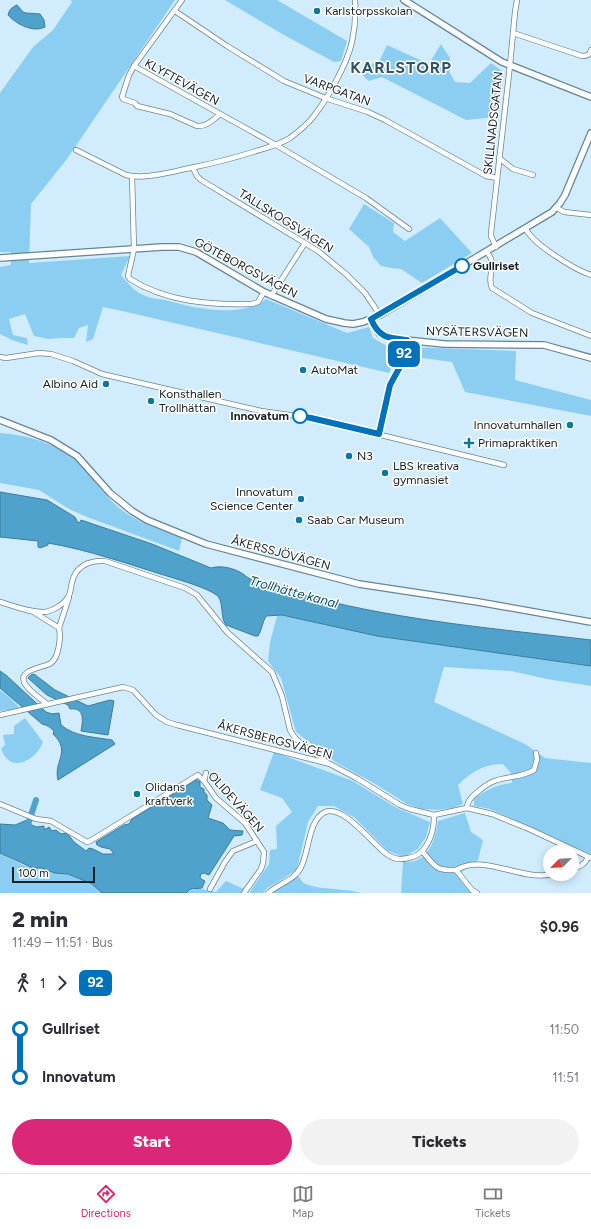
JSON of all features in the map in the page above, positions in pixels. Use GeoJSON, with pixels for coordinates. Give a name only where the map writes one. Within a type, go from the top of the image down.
{"type":"FeatureCollection","features":[{"type":"Feature","properties":{"kind":"street"},"geometry":{"type":"LineString","coordinates":[[134,66],[182,0]]}},
{"type":"Feature","properties":{"kind":"street"},"geometry":{"type":"LineString","coordinates":[[76,150],[126,175],[132,176],[193,168],[276,145],[290,138],[302,129],[312,118],[326,98],[345,62],[352,44],[356,24],[355,0]]}},
{"type":"Feature","properties":{"kind":"street"},"geometry":{"type":"LineString","coordinates":[[404,0],[502,62],[591,98]]}},
{"type":"Feature","properties":{"kind":"street","name":"SKILLNADSGATAN"},"geometry":{"type":"LineString","coordinates":[[496,246],[491,233],[517,0]]}},
{"type":"Feature","properties":{"kind":"street","name":"VARPGATAN"},"geometry":{"type":"LineString","coordinates":[[174,11],[279,78],[326,98],[368,112],[486,176],[497,178]]}},
{"type":"Feature","properties":{"kind":"street"},"geometry":{"type":"LineString","coordinates":[[513,33],[582,56],[586,56],[591,50]]}},
{"type":"Feature","properties":{"kind":"street","name":"KLYFTEVÄGEN"},"geometry":{"type":"LineString","coordinates":[[220,114],[201,127],[170,114],[137,106],[135,103],[123,99],[122,96],[126,82],[134,66],[276,145],[366,198],[409,229]]}},
{"type":"Feature","properties":{"kind":"street","name":"GÖTEBORGSVÄGEN"},"geometry":{"type":"LineString","coordinates":[[0,258],[162,247],[188,249],[196,252],[271,296],[326,319],[353,324],[371,319],[380,314],[526,229],[557,208],[565,195],[591,133]]}},
{"type":"Feature","properties":{"kind":"street"},"geometry":{"type":"LineString","coordinates":[[499,158],[513,169],[533,175]]}},
{"type":"Feature","properties":{"kind":"street","name":"TALLSKOGSVÄGEN"},"geometry":{"type":"LineString","coordinates":[[193,168],[197,176],[202,180],[322,254],[347,275],[365,293],[380,314]]}},
{"type":"Feature","properties":{"kind":"street"},"geometry":{"type":"LineString","coordinates":[[132,176],[134,249],[128,276],[130,279],[158,293],[206,304],[227,305],[258,302],[264,292]]}},
{"type":"Feature","properties":{"kind":"street"},"geometry":{"type":"LineString","coordinates":[[557,208],[564,212],[591,215]]}},
{"type":"Feature","properties":{"kind":"street"},"geometry":{"type":"LineString","coordinates":[[526,229],[536,241],[554,254],[591,275]]}},
{"type":"Feature","properties":{"kind":"street"},"geometry":{"type":"LineString","coordinates":[[271,296],[305,243]]}},
{"type":"Feature","properties":{"kind":"street"},"geometry":{"type":"LineString","coordinates":[[487,252],[491,259],[492,265],[490,282],[492,288],[532,313],[591,336]]}},
{"type":"Feature","properties":{"kind":"street","name":"NYSÄTERSVÄGEN"},"geometry":{"type":"LineString","coordinates":[[371,319],[376,330],[384,336],[444,344],[544,344],[591,358]]}},
{"type":"Feature","properties":{"kind":"street"},"geometry":{"type":"LineString","coordinates":[[379,434],[390,385],[402,363],[407,340]]}},
{"type":"Feature","properties":{"kind":"street"},"geometry":{"type":"LineString","coordinates":[[0,357],[6,358],[39,353],[51,354],[80,364],[102,374],[261,411],[311,418],[504,465]]}},
{"type":"Feature","properties":{"kind":"street"},"geometry":{"type":"LineString","coordinates":[[0,363],[6,358]]}},
{"type":"Feature","properties":{"kind":"street","name":"ÅKERSSJÖVÄGEN"},"geometry":{"type":"LineString","coordinates":[[0,420],[51,440],[78,456],[121,503],[147,520],[222,548],[359,584],[478,602],[591,622]]}},
{"type":"Feature","properties":{"kind":"street"},"geometry":{"type":"LineString","coordinates":[[45,704],[27,687],[24,677],[29,671],[46,666],[54,660],[61,640],[59,628],[76,571],[86,564],[98,561],[110,563],[185,588],[197,595],[226,632],[272,672],[282,696],[290,730],[295,738],[330,764]]}},
{"type":"Feature","properties":{"kind":"street"},"geometry":{"type":"LineString","coordinates":[[0,602],[32,611],[45,612],[58,606],[69,597]]}},
{"type":"Feature","properties":{"kind":"street"},"geometry":{"type":"LineString","coordinates":[[32,611],[59,628]]}},
{"type":"Feature","properties":{"kind":"street","name":"ÅKERSBERGSVÄGEN"},"geometry":{"type":"LineString","coordinates":[[0,715],[123,687],[133,690],[156,715],[167,722],[330,764],[358,779],[400,805],[410,809],[434,815],[467,808],[492,814],[529,829],[590,858],[586,863],[579,866]]}},
{"type":"Feature","properties":{"kind":"street"},"geometry":{"type":"LineString","coordinates":[[467,808],[467,804],[470,800],[485,785],[493,781],[520,776],[534,770],[537,759],[536,753]]}},
{"type":"Feature","properties":{"kind":"street"},"geometry":{"type":"LineString","coordinates":[[204,780],[206,773]]}},
{"type":"Feature","properties":{"kind":"street","name":"OLIDEVÄGEN"},"geometry":{"type":"LineString","coordinates":[[0,804],[36,819],[51,821],[87,842],[198,775],[204,780],[216,798],[240,818],[264,852],[261,869],[244,893]]}},
{"type":"Feature","properties":{"kind":"street"},"geometry":{"type":"LineString","coordinates":[[268,893],[296,874],[301,867],[315,824],[318,818],[326,812],[334,812],[346,817],[362,829],[388,855],[402,859],[413,857],[422,851],[428,843],[433,831],[434,815]]}},
{"type":"Feature","properties":{"kind":"street"},"geometry":{"type":"LineString","coordinates":[[210,889],[233,851],[257,841]]}},
{"type":"Feature","properties":{"kind":"street"},"geometry":{"type":"LineString","coordinates":[[422,851],[431,863],[443,870],[456,870],[465,866],[482,865],[543,875]]}},
{"type":"Feature","properties":{"kind":"street"},"geometry":{"type":"LineString","coordinates":[[456,870],[476,893]]}},
{"type":"Feature","properties":{"kind":"shaded area"},"geometry":{"type":"Polygon","coordinates":[[[71,0],[175,0],[67,159],[31,204],[29,263],[130,256],[121,275],[135,290],[141,294],[153,298],[189,306],[217,310],[243,309],[266,299],[347,333],[369,327],[373,338],[385,345],[402,346],[389,373],[103,307],[93,339],[86,342],[88,325],[79,328],[74,338],[48,339],[34,336],[25,314],[9,319],[13,335],[27,338],[28,345],[0,334],[0,267],[11,265],[11,252],[0,252],[0,93],[33,47],[53,30],[72,2],[71,0]]]}},
{"type":"Feature","properties":{"kind":"shaded area"},"geometry":{"type":"Polygon","coordinates":[[[225,0],[277,0],[347,41],[341,61],[334,62],[284,35],[225,0]]]}},
{"type":"Feature","properties":{"kind":"shaded area"},"geometry":{"type":"Polygon","coordinates":[[[17,5],[23,12],[40,14],[44,20],[45,27],[35,29],[25,27],[11,18],[8,15],[9,12],[17,5]]]}},
{"type":"Feature","properties":{"kind":"shaded area"},"geometry":{"type":"Polygon","coordinates":[[[441,44],[450,58],[450,73],[455,82],[470,83],[491,63],[502,71],[497,117],[466,120],[382,77],[369,81],[362,75],[365,68],[380,60],[387,45],[429,64],[441,44]]]}},
{"type":"Feature","properties":{"kind":"shaded area"},"geometry":{"type":"Polygon","coordinates":[[[364,204],[394,223],[393,232],[405,241],[440,218],[472,253],[422,283],[401,269],[381,266],[373,257],[369,247],[349,229],[364,204]]]}},
{"type":"Feature","properties":{"kind":"shaded area"},"geometry":{"type":"Polygon","coordinates":[[[410,347],[516,351],[515,380],[591,400],[591,416],[465,392],[452,362],[408,356],[410,347]]]}},
{"type":"Feature","properties":{"kind":"shaded area"},"geometry":{"type":"Polygon","coordinates":[[[0,433],[32,438],[63,451],[81,465],[107,496],[124,512],[148,525],[182,538],[179,551],[87,517],[69,509],[39,490],[0,483],[0,433]]]}},
{"type":"Feature","properties":{"kind":"shaded area"},"geometry":{"type":"Polygon","coordinates":[[[0,492],[47,500],[75,517],[78,523],[81,520],[152,544],[211,568],[223,567],[232,569],[252,580],[307,596],[383,613],[487,628],[591,640],[591,666],[377,636],[282,615],[266,616],[258,636],[255,636],[226,625],[218,596],[201,587],[78,549],[48,543],[48,545],[40,548],[38,547],[38,541],[0,537],[0,492]]]}},
{"type":"Feature","properties":{"kind":"shaded area"},"geometry":{"type":"Polygon","coordinates":[[[282,615],[377,636],[591,666],[591,686],[547,679],[511,671],[444,667],[434,702],[525,744],[545,758],[591,763],[591,855],[579,850],[579,845],[569,845],[490,809],[474,806],[474,798],[497,786],[512,783],[511,773],[503,764],[483,767],[468,776],[458,785],[463,804],[453,808],[438,810],[422,809],[407,804],[377,785],[337,763],[320,751],[296,732],[281,678],[268,661],[270,642],[277,616],[282,615]]]}},
{"type":"Feature","properties":{"kind":"shaded area"},"geometry":{"type":"Polygon","coordinates":[[[0,671],[46,712],[52,714],[59,713],[61,725],[67,729],[85,736],[112,740],[115,744],[58,780],[57,773],[62,751],[58,740],[53,734],[54,731],[48,726],[42,724],[0,688],[0,671]]]}},
{"type":"Feature","properties":{"kind":"shaded area"},"geometry":{"type":"Polygon","coordinates":[[[34,674],[55,690],[88,706],[110,700],[114,701],[108,735],[81,731],[81,712],[75,709],[70,709],[68,705],[47,695],[28,678],[34,674]]]}},
{"type":"Feature","properties":{"kind":"shaded area"},"geometry":{"type":"Polygon","coordinates":[[[0,690],[10,698],[20,708],[0,711],[0,690]]]}},
{"type":"Feature","properties":{"kind":"shaded area"},"geometry":{"type":"Polygon","coordinates":[[[25,718],[43,742],[40,749],[29,759],[17,763],[5,757],[1,749],[5,745],[3,735],[14,734],[14,726],[25,718]]]}},
{"type":"Feature","properties":{"kind":"shaded area"},"geometry":{"type":"Polygon","coordinates":[[[274,752],[353,781],[395,807],[430,822],[426,837],[418,849],[404,857],[388,851],[355,818],[334,806],[318,806],[308,822],[297,869],[267,888],[263,893],[249,893],[269,864],[270,850],[277,849],[276,826],[292,812],[282,798],[260,790],[274,752]]]}},
{"type":"Feature","properties":{"kind":"shaded area"},"geometry":{"type":"Polygon","coordinates":[[[197,778],[197,781],[200,781],[200,787],[204,789],[204,792],[207,795],[207,800],[212,805],[208,818],[223,823],[230,830],[243,831],[242,835],[234,836],[209,875],[204,873],[201,874],[201,879],[205,881],[202,888],[190,889],[186,893],[102,893],[92,884],[68,874],[55,873],[42,868],[33,868],[0,853],[0,824],[15,825],[27,820],[29,824],[37,827],[44,826],[44,829],[46,829],[49,827],[52,831],[56,830],[61,834],[67,833],[74,842],[86,851],[89,848],[103,854],[114,854],[110,849],[97,845],[96,842],[124,825],[129,824],[132,819],[193,782],[197,778]]]}},
{"type":"Feature","properties":{"kind":"shaded area"},"geometry":{"type":"Polygon","coordinates":[[[465,813],[471,832],[483,840],[478,860],[458,875],[464,885],[472,893],[401,893],[403,862],[412,862],[419,859],[429,850],[435,836],[438,821],[465,813]]]}},
{"type":"Feature","properties":{"kind":"shaded area"},"geometry":{"type":"Polygon","coordinates":[[[0,853],[23,865],[38,869],[42,868],[55,873],[67,874],[93,885],[102,893],[0,893],[0,853]]]}},
{"type":"Feature","properties":{"kind":"shaded area"},"geometry":{"type":"Polygon","coordinates":[[[298,876],[303,882],[316,887],[348,890],[361,893],[270,893],[298,876]]]}},
{"type":"Feature","properties":{"kind":"shaded area"},"geometry":{"type":"Polygon","coordinates":[[[226,881],[244,889],[242,893],[186,893],[190,889],[194,890],[197,888],[216,892],[226,881]]]}},
{"type":"Feature","properties":{"kind":"waterway"},"geometry":{"type":"LineString","coordinates":[[26,831],[36,800]]}},
{"type":"Feature","properties":{"kind":"bus line","name":"92"},"geometry":{"type":"LineString","coordinates":[[300,416],[379,434],[390,385],[402,363],[407,340],[384,336],[376,330],[371,319],[462,266]]}},
{"type":"Feature","properties":{"kind":"place","name":"Karlstorpsskolan"},"geometry":{"type":"Point","coordinates":[317,11]}},
{"type":"Feature","properties":{"kind":"place","name":"Gullriset"},"geometry":{"type":"Point","coordinates":[462,266]}},
{"type":"Feature","properties":{"kind":"place","name":"AutoMat"},"geometry":{"type":"Point","coordinates":[303,370]}},
{"type":"Feature","properties":{"kind":"place","name":"Albino Aid"},"geometry":{"type":"Point","coordinates":[106,384]}},
{"type":"Feature","properties":{"kind":"place","name":"Konsthallen Trollhättan"},"geometry":{"type":"Point","coordinates":[151,401]}},
{"type":"Feature","properties":{"kind":"place","name":"Innovatum"},"geometry":{"type":"Point","coordinates":[300,416]}},
{"type":"Feature","properties":{"kind":"place","name":"Innovatumhallen"},"geometry":{"type":"Point","coordinates":[570,425]}},
{"type":"Feature","properties":{"kind":"place","name":"Primapraktiken"},"geometry":{"type":"Point","coordinates":[469,443]}},
{"type":"Feature","properties":{"kind":"place","name":"N3"},"geometry":{"type":"Point","coordinates":[349,456]}},
{"type":"Feature","properties":{"kind":"place","name":"LBS kreativa gymnasiet"},"geometry":{"type":"Point","coordinates":[385,473]}},
{"type":"Feature","properties":{"kind":"place","name":"Innovatum Science Center"},"geometry":{"type":"Point","coordinates":[301,499]}},
{"type":"Feature","properties":{"kind":"place","name":"Saab Car Museum"},"geometry":{"type":"Point","coordinates":[299,520]}},
{"type":"Feature","properties":{"kind":"place","name":"Olidans kraftverk"},"geometry":{"type":"Point","coordinates":[137,794]}},
{"type":"Feature","properties":{"kind":"district","name":"KARLSTORP"},"geometry":{"type":"Point","coordinates":[401,67]}},
{"type":"Feature","properties":{"kind":"water label","name":"Trollhätte kanal"},"geometry":{"type":"Point","coordinates":[294,592]}}]}
